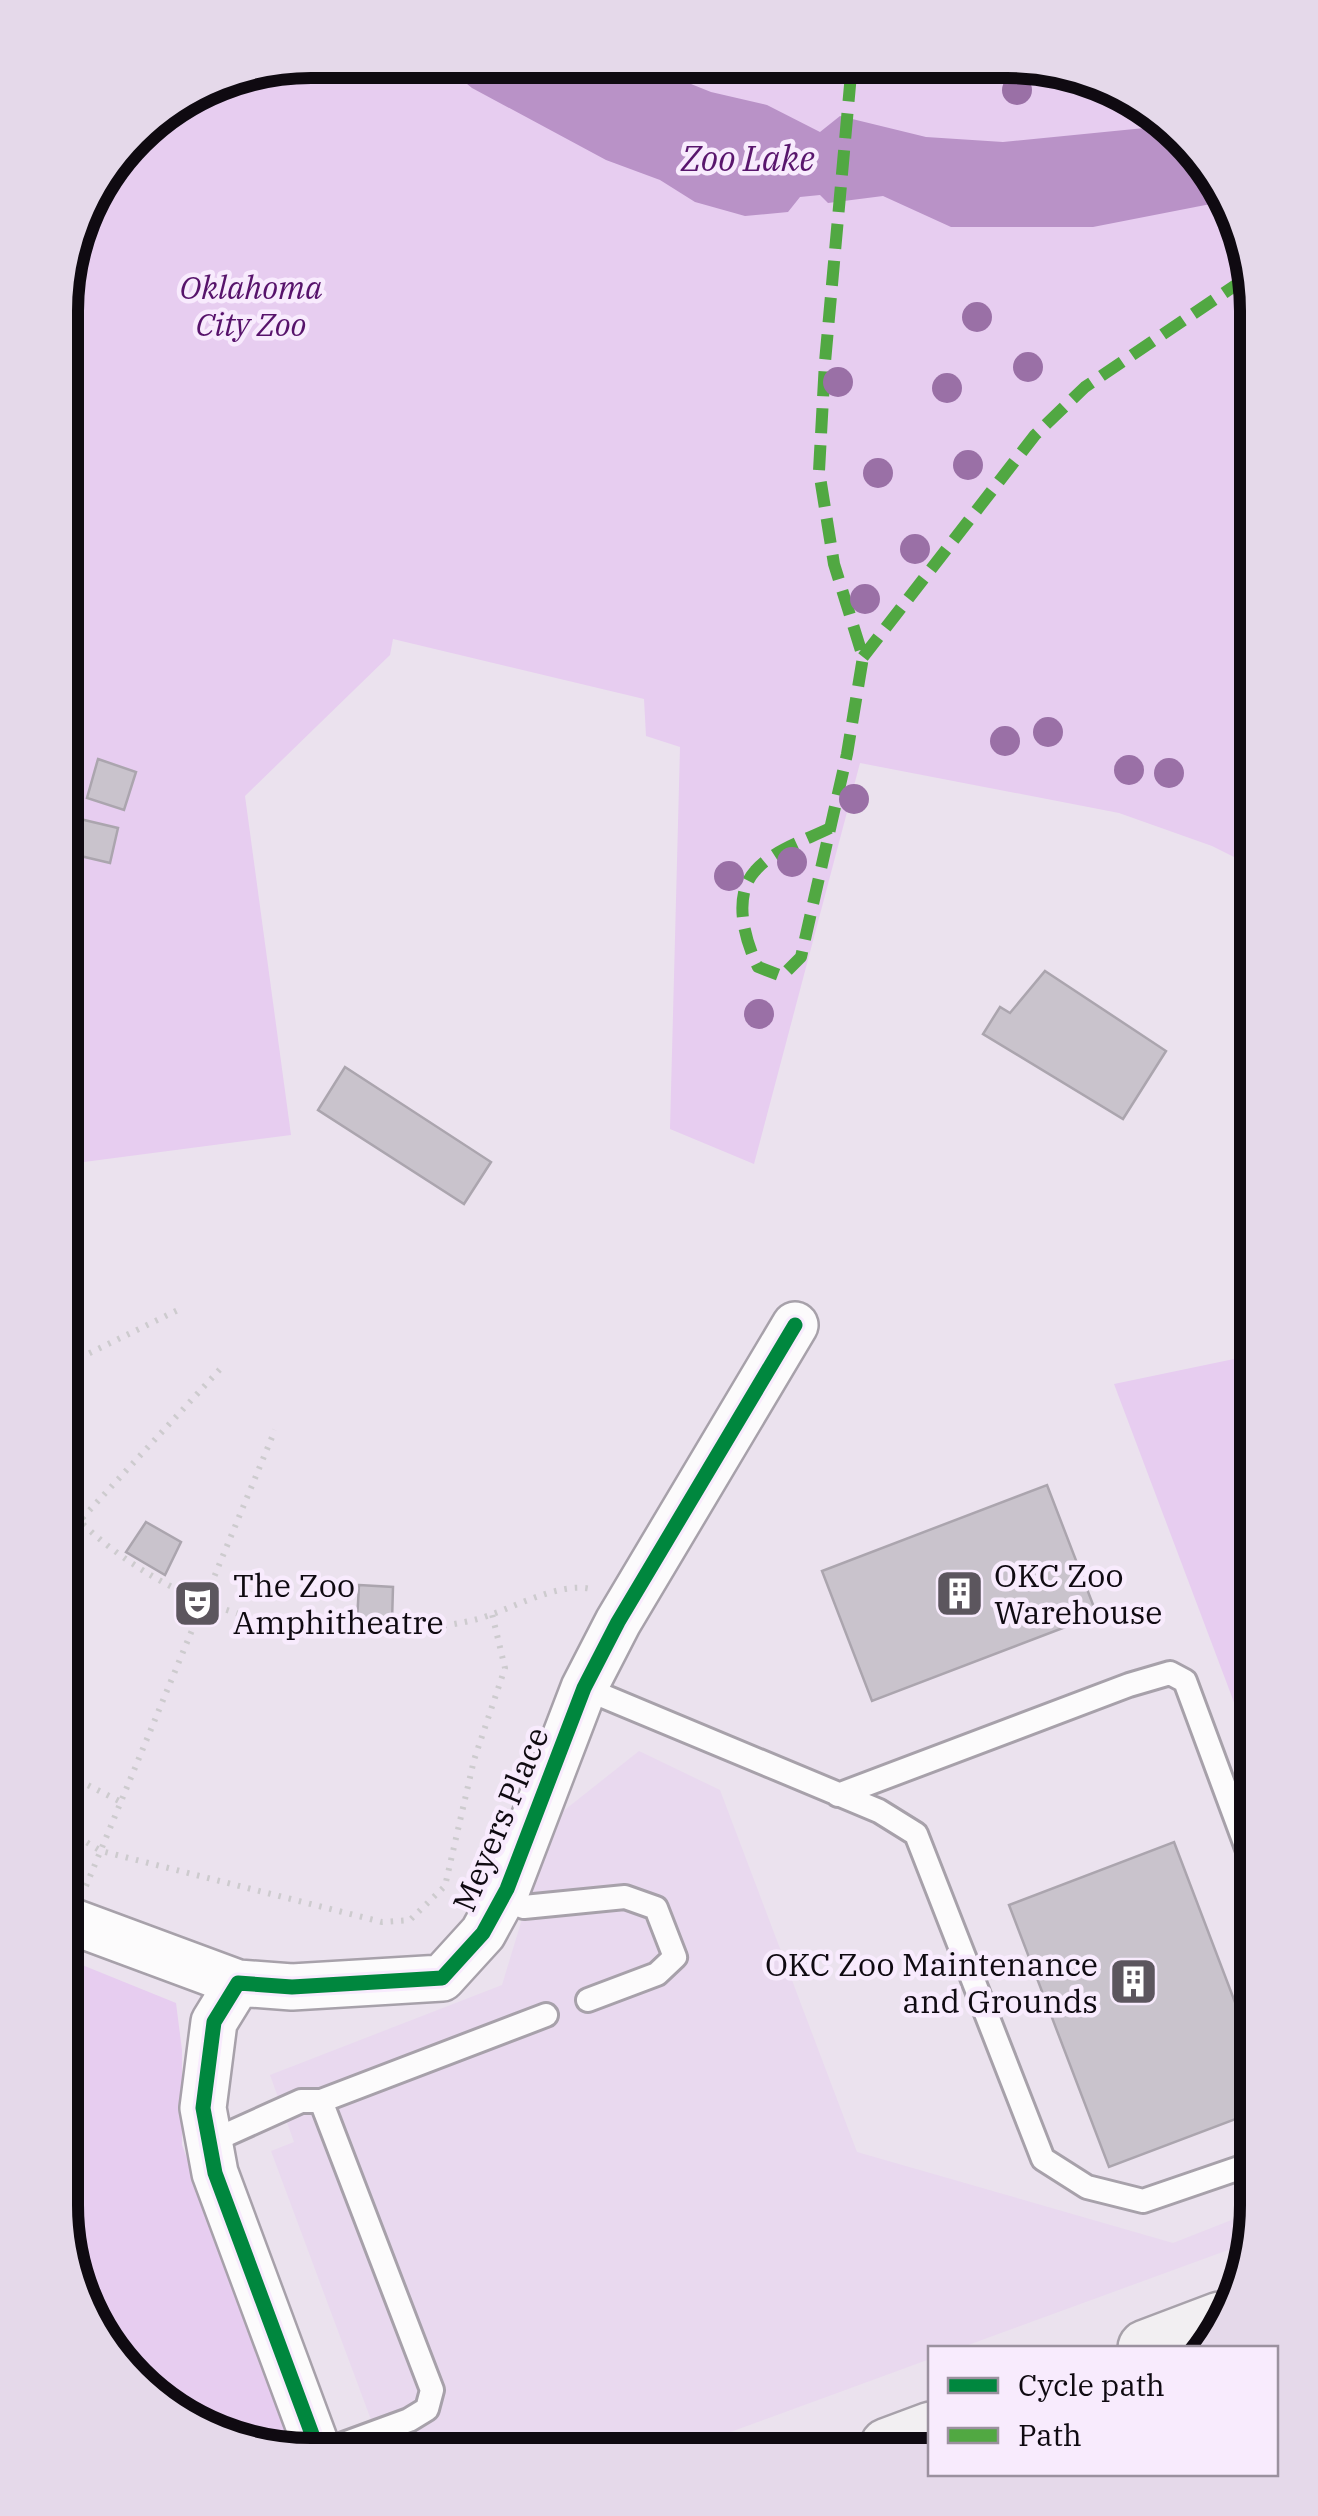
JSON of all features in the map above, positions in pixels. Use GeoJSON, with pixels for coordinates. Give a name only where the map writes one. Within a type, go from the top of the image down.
{"type":"FeatureCollection","features":[{"type":"Feature","properties":{"kind":"main road"},"geometry":{"type":"LineString","coordinates":[[1152,2346],[1205,2327]]}},
{"type":"Feature","properties":{"kind":"street","name":"Meyers Place"},"geometry":{"type":"LineString","coordinates":[[238,1984],[292,1987],[442,1978],[483,1933],[501,1898],[584,1688],[632,1598],[795,1325]]}},
{"type":"Feature","properties":{"kind":"street"},"geometry":{"type":"LineString","coordinates":[[78,1924],[238,1984],[214,2022],[204,2108],[215,2173],[313,2438]]}},
{"type":"Feature","properties":{"kind":"lane"},"geometry":{"type":"LineString","coordinates":[[838,1794],[1170,1673],[1184,1681],[1240,1830]]}},
{"type":"Feature","properties":{"kind":"lane"},"geometry":{"type":"LineString","coordinates":[[584,1688],[879,1810],[916,1834],[1044,2159],[1088,2187],[1143,2201],[1240,2168]]}},
{"type":"Feature","properties":{"kind":"lane"},"geometry":{"type":"LineString","coordinates":[[501,1898],[524,1907],[624,1897],[656,1908],[674,1957],[657,1974],[588,2000]]}},
{"type":"Feature","properties":{"kind":"lane"},"geometry":{"type":"LineString","coordinates":[[210,2142],[302,2101],[321,2101],[546,2015]]}},
{"type":"Feature","properties":{"kind":"lane"},"geometry":{"type":"LineString","coordinates":[[321,2101],[432,2390],[427,2409],[360,2438]]}},
{"type":"Feature","properties":{"kind":"path"},"geometry":{"type":"LineString","coordinates":[[78,1359],[180,1309]]}},
{"type":"Feature","properties":{"kind":"path"},"geometry":{"type":"LineString","coordinates":[[222,1366],[79,1522],[138,1570],[204,1604],[285,1626],[388,1634],[476,1620],[547,1594],[583,1587],[632,1598]]}},
{"type":"Feature","properties":{"kind":"path"},"geometry":{"type":"LineString","coordinates":[[78,1896],[101,1851],[275,1430]]}},
{"type":"Feature","properties":{"kind":"path"},"geometry":{"type":"LineString","coordinates":[[78,1837],[101,1851],[382,1922],[410,1920],[445,1886],[474,1760],[505,1668],[492,1614]]}},
{"type":"Feature","properties":{"kind":"path"},"geometry":{"type":"LineString","coordinates":[[78,1780],[120,1802]]}},
{"type":"Feature","properties":{"kind":"shaded area"},"geometry":{"type":"Polygon","coordinates":[[[639,1751],[720,1790],[857,2152],[1173,2243],[1240,2217],[1237,2247],[965,2346],[928,2346],[928,2360],[714,2438],[378,2438],[271,2151],[294,2142],[270,2075],[502,1985],[552,1820],[639,1751]]]}},
{"type":"Feature","properties":{"kind":"green space","name":"Oklahoma City Zoo"},"geometry":{"type":"Polygon","coordinates":[[[310,78],[1038,79],[1111,101],[1161,135],[1183,157],[1217,207],[1239,280],[1240,860],[1119,813],[860,763],[754,1164],[670,1129],[680,747],[646,736],[644,699],[393,639],[390,655],[245,796],[291,1135],[78,1163],[79,280],[101,207],[135,157],[157,135],[207,101],[250,85],[310,78]]]}},
{"type":"Feature","properties":{"kind":"green space"},"geometry":{"type":"Polygon","coordinates":[[[1240,1358],[1240,1718],[1114,1384],[1240,1358]]]}},
{"type":"Feature","properties":{"kind":"green space"},"geometry":{"type":"Polygon","coordinates":[[[78,1963],[176,2003],[182,2050],[182,2145],[293,2437],[250,2431],[194,2407],[157,2381],[135,2359],[101,2309],[79,2236],[78,1963]]]}},
{"type":"Feature","properties":{"kind":"water","name":"Zoo Lake"},"geometry":{"type":"Polygon","coordinates":[[[460,78],[676,78],[711,92],[767,105],[820,132],[840,116],[926,137],[1003,142],[1151,127],[1183,157],[1215,203],[1093,227],[951,227],[883,196],[828,203],[820,195],[800,197],[788,212],[745,216],[695,202],[660,180],[606,160],[460,78]]]}},
{"type":"Feature","properties":{"kind":"building"},"geometry":{"type":"Polygon","coordinates":[[[98,759],[136,772],[124,810],[87,798],[98,759]]]}},
{"type":"Feature","properties":{"kind":"building"},"geometry":{"type":"Polygon","coordinates":[[[80,819],[118,828],[110,863],[78,855],[80,819]]]}},
{"type":"Feature","properties":{"kind":"building"},"geometry":{"type":"Polygon","coordinates":[[[1045,971],[1166,1051],[1123,1119],[983,1034],[1000,1007],[1010,1013],[1045,971]]]}},
{"type":"Feature","properties":{"kind":"building"},"geometry":{"type":"Polygon","coordinates":[[[345,1067],[491,1162],[464,1204],[318,1110],[345,1067]]]}},
{"type":"Feature","properties":{"kind":"building","name":"OKC Zoo Warehouse"},"geometry":{"type":"Polygon","coordinates":[[[1047,1485],[1097,1615],[872,1701],[822,1571],[1047,1485]]]}},
{"type":"Feature","properties":{"kind":"building"},"geometry":{"type":"Polygon","coordinates":[[[146,1522],[181,1542],[165,1575],[126,1552],[146,1522]]]}},
{"type":"Feature","properties":{"kind":"building"},"geometry":{"type":"Polygon","coordinates":[[[359,1585],[393,1587],[392,1622],[357,1621],[359,1585]]]}},
{"type":"Feature","properties":{"kind":"building","name":"OKC Zoo Maintenance and Grounds"},"geometry":{"type":"Polygon","coordinates":[[[1174,1842],[1240,2015],[1240,2117],[1109,2167],[1009,1905],[1174,1842]]]}},
{"type":"Feature","properties":{"kind":"marked path"},"geometry":{"type":"LineString","coordinates":[[830,828],[771,857],[748,881],[743,919],[758,967],[782,976],[801,957],[847,754],[863,657],[834,564],[819,471],[851,78]]}},
{"type":"Feature","properties":{"kind":"marked path"},"geometry":{"type":"LineString","coordinates":[[863,657],[1035,435],[1085,387],[1239,283]]}},
{"type":"Feature","properties":{"kind":"cycle path"},"geometry":{"type":"LineString","coordinates":[[313,2438],[215,2173],[203,2108],[214,2022],[238,1983],[292,1987],[442,1978],[483,1933],[507,1889],[584,1688],[618,1622],[795,1325]]}},
{"type":"Feature","properties":{"kind":"place","name":"OKC Zoo Warehouse"},"geometry":{"type":"Point","coordinates":[959,1593]}},
{"type":"Feature","properties":{"kind":"place","name":"The Zoo Amphitheatre"},"geometry":{"type":"Point","coordinates":[198,1603]}},
{"type":"Feature","properties":{"kind":"place","name":"OKC Zoo Maintenance and Grounds"},"geometry":{"type":"Point","coordinates":[1133,1982]}}]}
